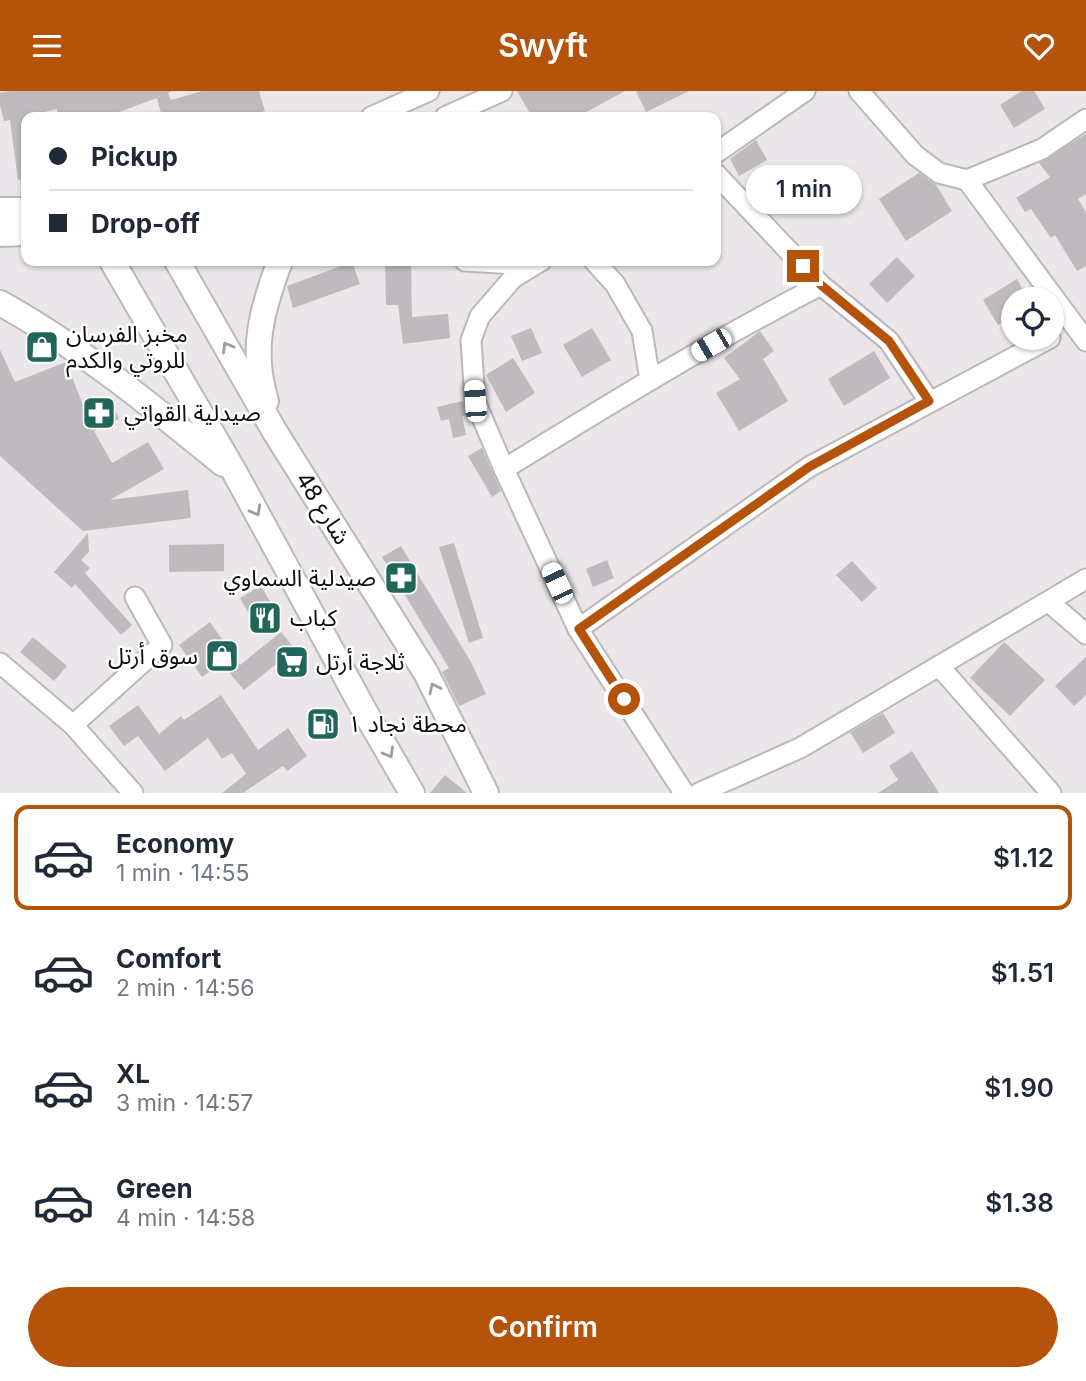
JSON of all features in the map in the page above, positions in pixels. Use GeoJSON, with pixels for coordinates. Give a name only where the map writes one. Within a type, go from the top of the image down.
{"type":"FeatureCollection","features":[{"type":"Feature","properties":{"kind":"main road"},"geometry":{"type":"LineString","coordinates":[[0,210],[21,210]]}},
{"type":"Feature","properties":{"kind":"main road"},"geometry":{"type":"LineString","coordinates":[[0,234],[21,233]]}},
{"type":"Feature","properties":{"kind":"main road"},"geometry":{"type":"LineString","coordinates":[[115,266],[235,473],[412,793]]}},
{"type":"Feature","properties":{"kind":"main road","name":"شارع 48"},"geometry":{"type":"LineString","coordinates":[[180,266],[275,432],[426,673],[486,793]]}},
{"type":"Feature","properties":{"kind":"main road"},"geometry":{"type":"LineString","coordinates":[[275,432],[259,379],[257,352],[261,319],[278,266]]}},
{"type":"Feature","properties":{"kind":"main road"},"geometry":{"type":"LineString","coordinates":[[0,303],[42,326],[132,390],[235,473]]}},
{"type":"Feature","properties":{"kind":"street"},"geometry":{"type":"LineString","coordinates":[[382,112],[429,91]]}},
{"type":"Feature","properties":{"kind":"street"},"geometry":{"type":"LineString","coordinates":[[456,112],[502,91]]}},
{"type":"Feature","properties":{"kind":"street"},"geometry":{"type":"LineString","coordinates":[[721,150],[806,91]]}},
{"type":"Feature","properties":{"kind":"street"},"geometry":{"type":"LineString","coordinates":[[859,91],[915,155],[939,173],[967,180],[1042,149],[1086,119]]}},
{"type":"Feature","properties":{"kind":"street"},"geometry":{"type":"LineString","coordinates":[[721,179],[821,285],[889,341],[929,401]]}},
{"type":"Feature","properties":{"kind":"street"},"geometry":{"type":"LineString","coordinates":[[967,180],[1086,341]]}},
{"type":"Feature","properties":{"kind":"street"},"geometry":{"type":"LineString","coordinates":[[533,266],[513,278],[480,316],[471,340],[475,401],[579,629],[684,793]]}},
{"type":"Feature","properties":{"kind":"street"},"geometry":{"type":"LineString","coordinates":[[599,266],[615,284],[642,331],[650,380]]}},
{"type":"Feature","properties":{"kind":"street"},"geometry":{"type":"LineString","coordinates":[[504,469],[650,380],[821,285]]}},
{"type":"Feature","properties":{"kind":"street"},"geometry":{"type":"LineString","coordinates":[[1064,330],[1074,325]]}},
{"type":"Feature","properties":{"kind":"street"},"geometry":{"type":"LineString","coordinates":[[579,629],[809,467],[1026,350]]}},
{"type":"Feature","properties":{"kind":"street"},"geometry":{"type":"LineString","coordinates":[[699,793],[800,748],[1086,579]]}},
{"type":"Feature","properties":{"kind":"street"},"geometry":{"type":"LineString","coordinates":[[73,725],[162,645],[135,597]]}},
{"type":"Feature","properties":{"kind":"street"},"geometry":{"type":"LineString","coordinates":[[1049,602],[1086,634]]}},
{"type":"Feature","properties":{"kind":"street"},"geometry":{"type":"LineString","coordinates":[[0,663],[73,725],[133,793]]}},
{"type":"Feature","properties":{"kind":"street"},"geometry":{"type":"LineString","coordinates":[[939,666],[1044,791]]}},
{"type":"Feature","properties":{"kind":"building"},"geometry":{"type":"Polygon","coordinates":[[[172,91],[168,93],[171,100],[202,91],[259,91],[265,111],[161,112],[157,98],[119,112],[57,112],[57,109],[21,112],[21,180],[18,180],[10,120],[4,121],[0,93],[172,91]]]}},
{"type":"Feature","properties":{"kind":"building"},"geometry":{"type":"Polygon","coordinates":[[[517,91],[625,91],[586,112],[529,112],[517,91]]]}},
{"type":"Feature","properties":{"kind":"building"},"geometry":{"type":"Polygon","coordinates":[[[636,91],[689,91],[646,112],[636,91]]]}},
{"type":"Feature","properties":{"kind":"building"},"geometry":{"type":"Polygon","coordinates":[[[1022,91],[1034,91],[1045,109],[1014,128],[1000,105],[1022,91]]]}},
{"type":"Feature","properties":{"kind":"building"},"geometry":{"type":"Polygon","coordinates":[[[1086,134],[1086,194],[1078,199],[1086,212],[1086,266],[1077,271],[1055,235],[1051,238],[1031,209],[1025,212],[1016,198],[1050,177],[1039,163],[1086,134]]]}},
{"type":"Feature","properties":{"kind":"building"},"geometry":{"type":"Polygon","coordinates":[[[756,140],[767,160],[739,176],[730,159],[756,140]]]}},
{"type":"Feature","properties":{"kind":"building"},"geometry":{"type":"Polygon","coordinates":[[[919,173],[936,185],[952,211],[906,241],[879,199],[919,173]]]}},
{"type":"Feature","properties":{"kind":"building"},"geometry":{"type":"Polygon","coordinates":[[[897,257],[915,276],[887,303],[869,284],[897,257]]]}},
{"type":"Feature","properties":{"kind":"building"},"geometry":{"type":"Polygon","coordinates":[[[341,266],[353,266],[360,284],[293,308],[287,286],[341,266]]]}},
{"type":"Feature","properties":{"kind":"building"},"geometry":{"type":"Polygon","coordinates":[[[385,266],[411,266],[412,317],[448,314],[450,338],[403,344],[398,305],[386,305],[385,266]]]}},
{"type":"Feature","properties":{"kind":"building"},"geometry":{"type":"Polygon","coordinates":[[[1017,279],[1021,287],[1004,287],[1017,279]]]}},
{"type":"Feature","properties":{"kind":"building"},"geometry":{"type":"Polygon","coordinates":[[[1001,289],[1001,323],[998,325],[983,300],[1001,289]]]}},
{"type":"Feature","properties":{"kind":"building"},"geometry":{"type":"Polygon","coordinates":[[[531,328],[542,353],[522,361],[511,336],[531,328]]]}},
{"type":"Feature","properties":{"kind":"building"},"geometry":{"type":"Polygon","coordinates":[[[592,328],[611,360],[582,377],[563,345],[592,328]]]}},
{"type":"Feature","properties":{"kind":"building"},"geometry":{"type":"Polygon","coordinates":[[[760,331],[774,351],[763,359],[788,401],[739,431],[716,393],[740,379],[724,358],[760,331]]]}},
{"type":"Feature","properties":{"kind":"building"},"geometry":{"type":"Polygon","coordinates":[[[0,350],[15,382],[66,362],[87,415],[112,403],[119,419],[94,431],[112,463],[148,442],[164,469],[110,500],[188,490],[191,518],[83,531],[0,456],[0,350]]]}},
{"type":"Feature","properties":{"kind":"building"},"geometry":{"type":"Polygon","coordinates":[[[874,351],[890,378],[844,406],[828,379],[874,351]]]}},
{"type":"Feature","properties":{"kind":"building"},"geometry":{"type":"Polygon","coordinates":[[[513,358],[535,393],[506,412],[486,375],[513,358]]]}},
{"type":"Feature","properties":{"kind":"building"},"geometry":{"type":"Polygon","coordinates":[[[463,401],[467,415],[462,416],[466,435],[453,438],[449,419],[441,421],[437,407],[463,401]]]}},
{"type":"Feature","properties":{"kind":"building"},"geometry":{"type":"Polygon","coordinates":[[[482,448],[501,491],[492,497],[468,456],[482,448]]]}},
{"type":"Feature","properties":{"kind":"building"},"geometry":{"type":"Polygon","coordinates":[[[88,533],[89,552],[81,560],[90,568],[85,573],[132,625],[121,635],[75,584],[72,588],[54,572],[88,533]]]}},
{"type":"Feature","properties":{"kind":"building"},"geometry":{"type":"Polygon","coordinates":[[[454,543],[483,638],[469,643],[439,547],[454,543]]]}},
{"type":"Feature","properties":{"kind":"building"},"geometry":{"type":"Polygon","coordinates":[[[224,544],[224,571],[169,572],[169,545],[224,544]]]}},
{"type":"Feature","properties":{"kind":"building"},"geometry":{"type":"Polygon","coordinates":[[[401,546],[471,662],[486,694],[459,706],[442,672],[449,668],[382,557],[401,546]]]}},
{"type":"Feature","properties":{"kind":"building"},"geometry":{"type":"Polygon","coordinates":[[[607,560],[614,578],[593,587],[586,569],[607,560]]]}},
{"type":"Feature","properties":{"kind":"building"},"geometry":{"type":"Polygon","coordinates":[[[852,561],[877,588],[862,602],[836,575],[852,561]]]}},
{"type":"Feature","properties":{"kind":"building"},"geometry":{"type":"Polygon","coordinates":[[[261,586],[272,605],[251,617],[240,598],[261,586]]]}},
{"type":"Feature","properties":{"kind":"building"},"geometry":{"type":"Polygon","coordinates":[[[210,622],[240,665],[281,632],[295,649],[244,690],[221,663],[202,677],[179,645],[210,622]]]}},
{"type":"Feature","properties":{"kind":"building"},"geometry":{"type":"Polygon","coordinates":[[[33,637],[67,666],[54,681],[20,652],[33,637]]]}},
{"type":"Feature","properties":{"kind":"building"},"geometry":{"type":"Polygon","coordinates":[[[1004,642],[1045,680],[1010,716],[970,678],[1004,642]]]}},
{"type":"Feature","properties":{"kind":"building"},"geometry":{"type":"Polygon","coordinates":[[[1086,657],[1086,695],[1074,706],[1055,686],[1086,657]]]}},
{"type":"Feature","properties":{"kind":"building"},"geometry":{"type":"Polygon","coordinates":[[[221,695],[258,750],[288,728],[307,756],[287,771],[283,766],[243,793],[222,793],[246,774],[232,753],[222,759],[208,738],[165,771],[138,736],[124,746],[109,726],[138,705],[159,734],[181,716],[184,720],[221,695]]]}},
{"type":"Feature","properties":{"kind":"building"},"geometry":{"type":"Polygon","coordinates":[[[883,713],[895,733],[863,753],[850,732],[883,713]]]}},
{"type":"Feature","properties":{"kind":"building"},"geometry":{"type":"Polygon","coordinates":[[[912,751],[939,793],[878,793],[898,780],[889,766],[912,751]]]}},
{"type":"Feature","properties":{"kind":"building"},"geometry":{"type":"Polygon","coordinates":[[[445,775],[467,793],[430,793],[445,775]]]}},
{"type":"Feature","properties":{"kind":"place","name":"مخبز الفرسان للروتي والكدم"},"geometry":{"type":"Point","coordinates":[42,347]}},
{"type":"Feature","properties":{"kind":"place","name":"صيدلية القواتي"},"geometry":{"type":"Point","coordinates":[99,413]}},
{"type":"Feature","properties":{"kind":"place","name":"صيدلية السماوي"},"geometry":{"type":"Point","coordinates":[401,578]}},
{"type":"Feature","properties":{"kind":"place","name":"كباب"},"geometry":{"type":"Point","coordinates":[265,618]}},
{"type":"Feature","properties":{"kind":"place","name":"سوق أرتل"},"geometry":{"type":"Point","coordinates":[222,656]}},
{"type":"Feature","properties":{"kind":"place","name":"ثلاجة أرتل"},"geometry":{"type":"Point","coordinates":[292,662]}},
{"type":"Feature","properties":{"kind":"place","name":"محطة نجاد ١"},"geometry":{"type":"Point","coordinates":[323,724]}},
{"type":"Feature","properties":{"kind":"route"},"geometry":{"type":"LineString","coordinates":[[624,699],[579,629],[809,467],[929,401],[889,341],[821,285],[803,266]]}}]}
